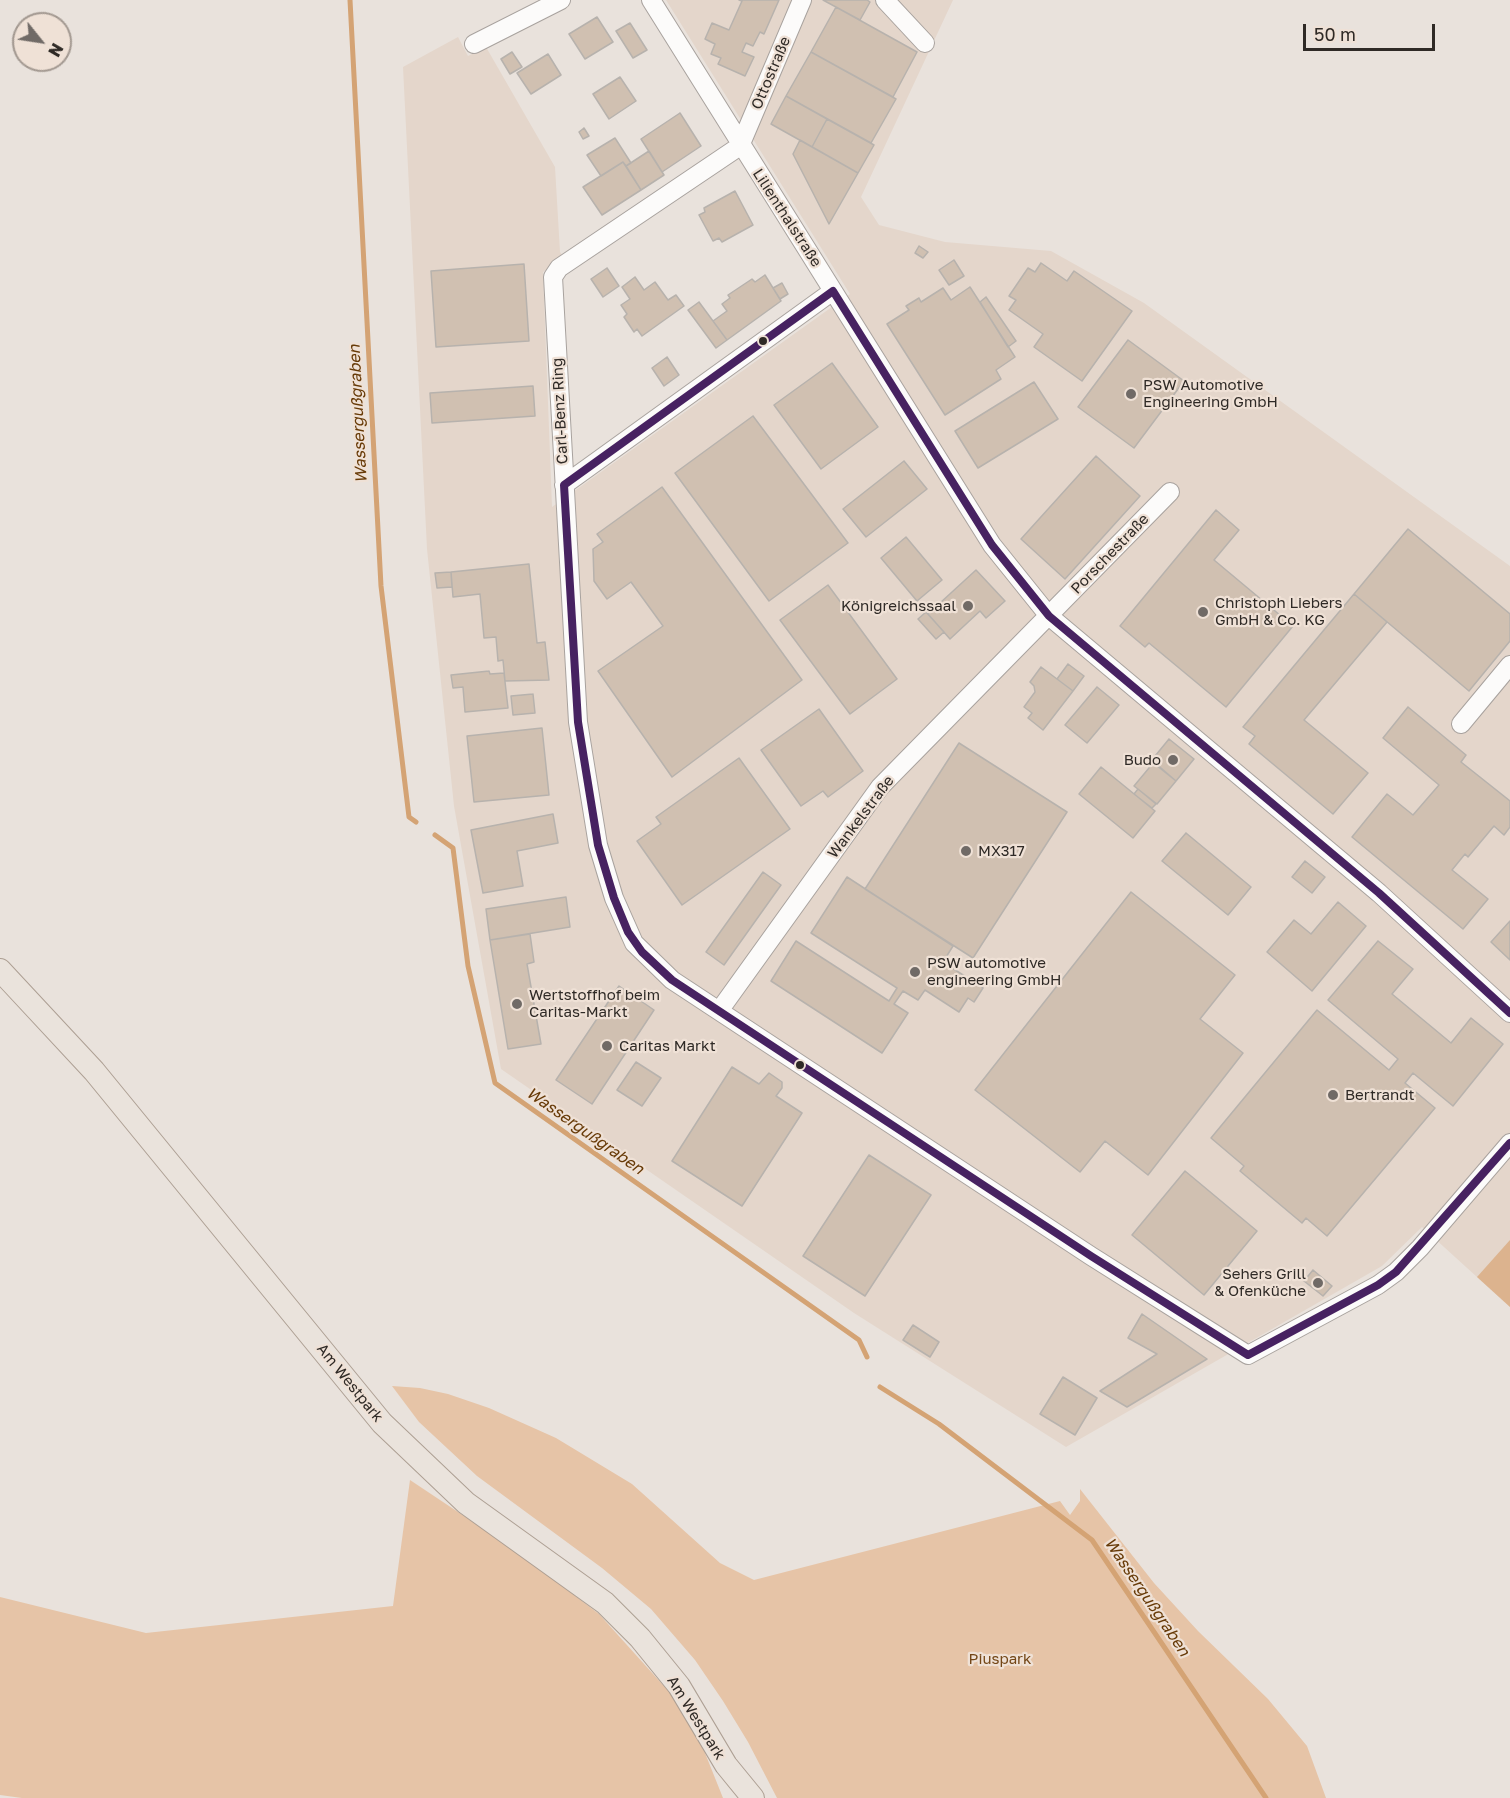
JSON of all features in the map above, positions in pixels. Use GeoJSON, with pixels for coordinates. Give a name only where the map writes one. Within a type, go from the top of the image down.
{"type":"FeatureCollection","features":[{"type":"Feature","properties":{"kind":"main road","name":"Am Westpark"},"geometry":{"type":"LineString","coordinates":[[0,970],[101,1079],[382,1423],[466,1503],[605,1603],[640,1638],[679,1686],[726,1765],[753,1798]]}},
{"type":"Feature","properties":{"kind":"main road","name":"Am Westpark"},"geometry":{"type":"LineString","coordinates":[[726,1765],[731,1798]]}},
{"type":"Feature","properties":{"kind":"street"},"geometry":{"type":"LineString","coordinates":[[474,44],[561,0]]}},
{"type":"Feature","properties":{"kind":"street","name":"Lilienthalstraße"},"geometry":{"type":"LineString","coordinates":[[651,0],[740,146],[992,545],[1049,616],[1379,893],[1510,1013]]}},
{"type":"Feature","properties":{"kind":"street","name":"Ottostraße"},"geometry":{"type":"LineString","coordinates":[[740,146],[802,0]]}},
{"type":"Feature","properties":{"kind":"street"},"geometry":{"type":"LineString","coordinates":[[885,0],[925,43]]}},
{"type":"Feature","properties":{"kind":"street","name":"Carl-Benz Ring"},"geometry":{"type":"LineString","coordinates":[[740,146],[556,271],[553,277],[578,722],[595,827],[606,871],[622,920],[642,952],[672,980],[1091,1256],[1248,1355],[1378,1285],[1396,1272],[1420,1248],[1510,1143]]}},
{"type":"Feature","properties":{"kind":"street"},"geometry":{"type":"LineString","coordinates":[[564,485],[833,291]]}},
{"type":"Feature","properties":{"kind":"street","name":"Porschestraße"},"geometry":{"type":"LineString","coordinates":[[1049,616],[1170,492]]}},
{"type":"Feature","properties":{"kind":"street","name":"Wankelstraße"},"geometry":{"type":"LineString","coordinates":[[719,1011],[880,787],[1049,616]]}},
{"type":"Feature","properties":{"kind":"street"},"geometry":{"type":"LineString","coordinates":[[1461,724],[1510,665]]}},
{"type":"Feature","properties":{"kind":"shaded area"},"geometry":{"type":"Polygon","coordinates":[[[666,0],[953,0],[861,197],[879,225],[945,242],[1051,251],[1144,303],[1510,566],[1510,1307],[1422,1227],[1382,1266],[1066,1447],[854,1313],[501,1069],[454,806],[427,549],[403,67],[458,37],[468,56],[486,47],[555,167],[560,252],[563,257],[543,272],[552,507],[850,294],[666,0]]]}},
{"type":"Feature","properties":{"kind":"shaded area"},"geometry":{"type":"Polygon","coordinates":[[[1510,1240],[1510,1307],[1477,1277],[1510,1240]]]}},
{"type":"Feature","properties":{"kind":"green space","name":"Piuspark"},"geometry":{"type":"Polygon","coordinates":[[[392,1386],[420,1388],[448,1394],[489,1408],[556,1438],[632,1484],[720,1563],[754,1580],[1060,1501],[1070,1515],[1080,1501],[1080,1489],[1154,1583],[1198,1631],[1268,1699],[1307,1746],[1326,1798],[777,1798],[748,1742],[723,1701],[695,1660],[651,1609],[602,1568],[477,1476],[419,1422],[392,1386]]]}},
{"type":"Feature","properties":{"kind":"green space"},"geometry":{"type":"Polygon","coordinates":[[[410,1480],[512,1548],[599,1614],[672,1695],[701,1743],[723,1798],[22,1798],[0,1795],[0,1597],[146,1633],[393,1606],[410,1480]]]}},
{"type":"Feature","properties":{"kind":"building"},"geometry":{"type":"Polygon","coordinates":[[[739,0],[779,0],[764,34],[760,32],[753,46],[746,43],[742,52],[754,57],[745,76],[718,64],[721,58],[711,54],[715,44],[705,39],[712,23],[729,30],[742,1],[739,0]]]}},
{"type":"Feature","properties":{"kind":"building"},"geometry":{"type":"Polygon","coordinates":[[[823,0],[867,0],[870,2],[860,20],[823,0]]]}},
{"type":"Feature","properties":{"kind":"building"},"geometry":{"type":"Polygon","coordinates":[[[836,7],[917,52],[893,97],[811,52],[836,7]]]}},
{"type":"Feature","properties":{"kind":"building"},"geometry":{"type":"Polygon","coordinates":[[[597,17],[613,42],[585,59],[569,34],[597,17]]]}},
{"type":"Feature","properties":{"kind":"building"},"geometry":{"type":"Polygon","coordinates":[[[630,23],[647,50],[633,58],[616,31],[630,23]]]}},
{"type":"Feature","properties":{"kind":"building"},"geometry":{"type":"Polygon","coordinates":[[[512,52],[522,67],[510,74],[501,59],[512,52]]]}},
{"type":"Feature","properties":{"kind":"building"},"geometry":{"type":"Polygon","coordinates":[[[811,52],[896,99],[871,143],[786,96],[811,52]]]}},
{"type":"Feature","properties":{"kind":"building"},"geometry":{"type":"Polygon","coordinates":[[[548,54],[561,75],[531,94],[517,73],[548,54]]]}},
{"type":"Feature","properties":{"kind":"building"},"geometry":{"type":"Polygon","coordinates":[[[620,77],[636,101],[609,119],[593,94],[620,77]]]}},
{"type":"Feature","properties":{"kind":"building"},"geometry":{"type":"Polygon","coordinates":[[[786,96],[827,119],[812,147],[771,124],[786,96]]]}},
{"type":"Feature","properties":{"kind":"building"},"geometry":{"type":"Polygon","coordinates":[[[680,113],[701,146],[662,172],[641,139],[680,113]]]}},
{"type":"Feature","properties":{"kind":"building"},"geometry":{"type":"Polygon","coordinates":[[[827,119],[874,145],[858,173],[812,147],[827,119]]]}},
{"type":"Feature","properties":{"kind":"building"},"geometry":{"type":"Polygon","coordinates":[[[584,128],[589,136],[583,139],[579,132],[584,128]]]}},
{"type":"Feature","properties":{"kind":"building"},"geometry":{"type":"Polygon","coordinates":[[[615,138],[631,163],[626,166],[623,162],[601,176],[587,155],[615,138]]]}},
{"type":"Feature","properties":{"kind":"building"},"geometry":{"type":"Polygon","coordinates":[[[800,140],[858,173],[829,224],[793,154],[800,140]]]}},
{"type":"Feature","properties":{"kind":"building"},"geometry":{"type":"Polygon","coordinates":[[[649,151],[664,175],[641,190],[626,166],[649,151]]]}},
{"type":"Feature","properties":{"kind":"building"},"geometry":{"type":"Polygon","coordinates":[[[623,162],[641,190],[602,215],[583,187],[623,162]]]}},
{"type":"Feature","properties":{"kind":"building"},"geometry":{"type":"Polygon","coordinates":[[[735,191],[753,225],[722,242],[719,238],[713,241],[699,215],[705,212],[704,208],[735,191]]]}},
{"type":"Feature","properties":{"kind":"building"},"geometry":{"type":"Polygon","coordinates":[[[919,246],[928,252],[923,258],[915,253],[919,246]]]}},
{"type":"Feature","properties":{"kind":"building"},"geometry":{"type":"Polygon","coordinates":[[[954,260],[964,276],[949,285],[939,270],[954,260]]]}},
{"type":"Feature","properties":{"kind":"building"},"geometry":{"type":"Polygon","coordinates":[[[1041,263],[1067,281],[1074,271],[1132,311],[1082,381],[1034,347],[1043,334],[1009,310],[1016,300],[1009,296],[1028,268],[1035,272],[1041,263]]]}},
{"type":"Feature","properties":{"kind":"building"},"geometry":{"type":"Polygon","coordinates":[[[524,264],[529,341],[436,347],[431,271],[524,264]]]}},
{"type":"Feature","properties":{"kind":"building"},"geometry":{"type":"Polygon","coordinates":[[[607,268],[619,286],[603,297],[591,279],[607,268]]]}},
{"type":"Feature","properties":{"kind":"building"},"geometry":{"type":"Polygon","coordinates":[[[765,275],[781,301],[727,340],[713,321],[727,311],[722,304],[730,298],[728,295],[752,279],[755,282],[765,275]]]}},
{"type":"Feature","properties":{"kind":"building"},"geometry":{"type":"Polygon","coordinates":[[[635,277],[644,290],[655,282],[668,300],[676,295],[684,306],[642,336],[637,329],[634,332],[624,317],[627,314],[621,305],[630,299],[622,287],[635,277]]]}},
{"type":"Feature","properties":{"kind":"building"},"geometry":{"type":"Polygon","coordinates":[[[782,283],[788,294],[780,299],[773,288],[782,283]]]}},
{"type":"Feature","properties":{"kind":"building"},"geometry":{"type":"Polygon","coordinates":[[[970,287],[1015,357],[996,370],[1001,379],[945,415],[887,324],[909,310],[906,306],[919,298],[921,302],[943,288],[951,300],[970,287]]]}},
{"type":"Feature","properties":{"kind":"building"},"geometry":{"type":"Polygon","coordinates":[[[986,297],[1016,341],[1008,347],[980,302],[986,297]]]}},
{"type":"Feature","properties":{"kind":"building"},"geometry":{"type":"Polygon","coordinates":[[[699,302],[727,340],[716,348],[688,310],[699,302]]]}},
{"type":"Feature","properties":{"kind":"building","name":"PSW Automotive Engineering GmbH"},"geometry":{"type":"Polygon","coordinates":[[[1128,340],[1184,381],[1134,448],[1078,407],[1128,340]]]}},
{"type":"Feature","properties":{"kind":"building"},"geometry":{"type":"Polygon","coordinates":[[[667,357],[679,375],[664,386],[652,368],[667,357]]]}},
{"type":"Feature","properties":{"kind":"building"},"geometry":{"type":"Polygon","coordinates":[[[832,363],[878,427],[821,469],[774,405],[832,363]]]}},
{"type":"Feature","properties":{"kind":"building"},"geometry":{"type":"Polygon","coordinates":[[[1034,382],[1058,419],[978,468],[955,431],[1034,382]]]}},
{"type":"Feature","properties":{"kind":"building"},"geometry":{"type":"Polygon","coordinates":[[[533,386],[535,416],[432,423],[430,393],[533,386]]]}},
{"type":"Feature","properties":{"kind":"building"},"geometry":{"type":"Polygon","coordinates":[[[753,416],[848,543],[769,601],[675,473],[753,416]]]}},
{"type":"Feature","properties":{"kind":"building"},"geometry":{"type":"Polygon","coordinates":[[[1096,456],[1140,496],[1065,579],[1021,539],[1096,456]]]}},
{"type":"Feature","properties":{"kind":"building"},"geometry":{"type":"Polygon","coordinates":[[[904,461],[927,489],[866,537],[843,509],[904,461]]]}},
{"type":"Feature","properties":{"kind":"building"},"geometry":{"type":"Polygon","coordinates":[[[662,487],[802,680],[672,777],[598,671],[663,626],[631,582],[607,599],[594,581],[593,549],[603,542],[597,534],[662,487]]]}},
{"type":"Feature","properties":{"kind":"building","name":"Christoph Liebers GmbH & Co. KG"},"geometry":{"type":"Polygon","coordinates":[[[1216,510],[1239,530],[1214,560],[1293,626],[1226,707],[1149,643],[1145,647],[1120,626],[1216,510]]]}},
{"type":"Feature","properties":{"kind":"building"},"geometry":{"type":"Polygon","coordinates":[[[1408,529],[1510,614],[1510,641],[1469,691],[1354,594],[1408,529]]]}},
{"type":"Feature","properties":{"kind":"building"},"geometry":{"type":"Polygon","coordinates":[[[906,537],[942,580],[917,601],[881,558],[906,537]]]}},
{"type":"Feature","properties":{"kind":"building"},"geometry":{"type":"Polygon","coordinates":[[[529,564],[537,643],[545,642],[549,680],[505,681],[503,660],[498,661],[496,637],[484,638],[480,594],[453,597],[451,572],[529,564]]]}},
{"type":"Feature","properties":{"kind":"building","name":"Königreichssaal"},"geometry":{"type":"Polygon","coordinates":[[[976,570],[1005,601],[986,618],[980,611],[950,639],[928,614],[976,570]]]}},
{"type":"Feature","properties":{"kind":"building"},"geometry":{"type":"Polygon","coordinates":[[[451,572],[452,587],[437,588],[435,573],[451,572]]]}},
{"type":"Feature","properties":{"kind":"building"},"geometry":{"type":"Polygon","coordinates":[[[828,585],[897,679],[850,714],[780,620],[828,585]]]}},
{"type":"Feature","properties":{"kind":"building"},"geometry":{"type":"Polygon","coordinates":[[[1354,594],[1387,622],[1304,720],[1368,773],[1333,814],[1249,744],[1255,736],[1243,727],[1354,594]]]}},
{"type":"Feature","properties":{"kind":"building"},"geometry":{"type":"Polygon","coordinates":[[[926,612],[944,632],[936,639],[918,619],[926,612]]]}},
{"type":"Feature","properties":{"kind":"building"},"geometry":{"type":"Polygon","coordinates":[[[1068,664],[1084,676],[1073,691],[1057,679],[1068,664]]]}},
{"type":"Feature","properties":{"kind":"building"},"geometry":{"type":"Polygon","coordinates":[[[1041,667],[1073,691],[1043,730],[1028,718],[1032,713],[1024,707],[1035,692],[1030,682],[1041,667]]]}},
{"type":"Feature","properties":{"kind":"building"},"geometry":{"type":"Polygon","coordinates":[[[489,671],[490,674],[504,673],[508,708],[465,712],[463,687],[453,688],[451,675],[489,671]]]}},
{"type":"Feature","properties":{"kind":"building"},"geometry":{"type":"Polygon","coordinates":[[[1097,687],[1119,705],[1087,743],[1065,725],[1097,687]]]}},
{"type":"Feature","properties":{"kind":"building"},"geometry":{"type":"Polygon","coordinates":[[[533,694],[535,713],[513,715],[511,696],[533,694]]]}},
{"type":"Feature","properties":{"kind":"building"},"geometry":{"type":"Polygon","coordinates":[[[1408,707],[1466,755],[1461,762],[1510,801],[1510,827],[1504,835],[1494,826],[1468,857],[1465,854],[1452,870],[1488,899],[1463,929],[1352,837],[1387,794],[1413,815],[1439,785],[1383,738],[1408,707]]]}},
{"type":"Feature","properties":{"kind":"building"},"geometry":{"type":"Polygon","coordinates":[[[819,709],[863,771],[828,797],[823,791],[801,806],[761,750],[819,709]]]}},
{"type":"Feature","properties":{"kind":"building"},"geometry":{"type":"Polygon","coordinates":[[[542,728],[549,795],[474,802],[467,736],[542,728]]]}},
{"type":"Feature","properties":{"kind":"building","name":"Budo"},"geometry":{"type":"Polygon","coordinates":[[[1169,739],[1194,759],[1176,781],[1151,761],[1169,739]]]}},
{"type":"Feature","properties":{"kind":"building","name":"MX317"},"geometry":{"type":"Polygon","coordinates":[[[959,743],[1067,812],[973,958],[865,889],[959,743]]]}},
{"type":"Feature","properties":{"kind":"building"},"geometry":{"type":"Polygon","coordinates":[[[739,758],[790,829],[682,905],[637,841],[661,824],[656,817],[739,758]]]}},
{"type":"Feature","properties":{"kind":"building"},"geometry":{"type":"Polygon","coordinates":[[[1154,762],[1176,781],[1157,804],[1134,786],[1154,762]]]}},
{"type":"Feature","properties":{"kind":"building"},"geometry":{"type":"Polygon","coordinates":[[[1101,767],[1155,811],[1133,838],[1079,794],[1101,767]]]}},
{"type":"Feature","properties":{"kind":"building"},"geometry":{"type":"Polygon","coordinates":[[[1138,789],[1156,804],[1152,808],[1134,794],[1138,789]]]}},
{"type":"Feature","properties":{"kind":"building"},"geometry":{"type":"Polygon","coordinates":[[[553,814],[558,843],[517,851],[523,886],[483,893],[471,830],[553,814]]]}},
{"type":"Feature","properties":{"kind":"building"},"geometry":{"type":"Polygon","coordinates":[[[1186,833],[1251,887],[1228,915],[1162,861],[1186,833]]]}},
{"type":"Feature","properties":{"kind":"building"},"geometry":{"type":"Polygon","coordinates":[[[1305,861],[1325,877],[1312,893],[1292,877],[1305,861]]]}},
{"type":"Feature","properties":{"kind":"building"},"geometry":{"type":"Polygon","coordinates":[[[763,872],[781,885],[724,965],[706,952],[763,872]]]}},
{"type":"Feature","properties":{"kind":"building","name":"PSW automotive engineering GmbH"},"geometry":{"type":"Polygon","coordinates":[[[847,877],[953,946],[943,962],[983,988],[974,1002],[968,998],[959,1012],[925,990],[918,1000],[903,991],[894,1004],[908,1013],[882,1053],[771,981],[796,941],[889,1001],[897,988],[811,933],[847,877]]]}},
{"type":"Feature","properties":{"kind":"building"},"geometry":{"type":"Polygon","coordinates":[[[1131,892],[1235,975],[1200,1019],[1243,1053],[1148,1175],[1105,1141],[1080,1172],[975,1090],[1131,892]]]}},
{"type":"Feature","properties":{"kind":"building"},"geometry":{"type":"Polygon","coordinates":[[[566,897],[570,927],[490,940],[486,909],[566,897]]]}},
{"type":"Feature","properties":{"kind":"building"},"geometry":{"type":"Polygon","coordinates":[[[1338,902],[1366,926],[1312,991],[1267,952],[1294,920],[1311,934],[1338,902]]]}},
{"type":"Feature","properties":{"kind":"building"},"geometry":{"type":"Polygon","coordinates":[[[1510,921],[1510,960],[1491,942],[1510,921]]]}},
{"type":"Feature","properties":{"kind":"building","name":"Wertstoffhof beim Caritas-Markt"},"geometry":{"type":"Polygon","coordinates":[[[530,934],[534,962],[527,964],[541,1044],[508,1049],[490,940],[530,934]]]}},
{"type":"Feature","properties":{"kind":"building","name":"Bertrandt"},"geometry":{"type":"Polygon","coordinates":[[[1378,941],[1413,969],[1392,994],[1451,1043],[1471,1018],[1503,1044],[1453,1106],[1413,1073],[1405,1083],[1435,1108],[1327,1236],[1306,1218],[1302,1223],[1240,1171],[1244,1166],[1211,1138],[1317,1010],[1389,1070],[1398,1059],[1328,1000],[1378,941]]]}},
{"type":"Feature","properties":{"kind":"building"},"geometry":{"type":"Polygon","coordinates":[[[619,986],[654,1010],[592,1104],[556,1080],[619,986]]]}},
{"type":"Feature","properties":{"kind":"building"},"geometry":{"type":"Polygon","coordinates":[[[636,1062],[661,1078],[642,1106],[617,1090],[636,1062]]]}},
{"type":"Feature","properties":{"kind":"building"},"geometry":{"type":"Polygon","coordinates":[[[732,1067],[759,1084],[769,1073],[782,1082],[782,1088],[776,1096],[802,1113],[742,1206],[672,1161],[732,1067]]]}},
{"type":"Feature","properties":{"kind":"building"},"geometry":{"type":"Polygon","coordinates":[[[869,1155],[931,1195],[865,1296],[803,1256],[869,1155]]]}},
{"type":"Feature","properties":{"kind":"building"},"geometry":{"type":"Polygon","coordinates":[[[1185,1171],[1257,1231],[1204,1295],[1132,1235],[1185,1171]]]}},
{"type":"Feature","properties":{"kind":"building","name":"Sehers Grill & Ofenküche"},"geometry":{"type":"Polygon","coordinates":[[[1313,1270],[1332,1286],[1323,1296],[1304,1281],[1313,1270]]]}},
{"type":"Feature","properties":{"kind":"building"},"geometry":{"type":"Polygon","coordinates":[[[1142,1314],[1207,1359],[1127,1407],[1100,1391],[1157,1354],[1128,1338],[1142,1314]]]}},
{"type":"Feature","properties":{"kind":"building"},"geometry":{"type":"Polygon","coordinates":[[[913,1325],[939,1342],[930,1357],[903,1340],[913,1325]]]}},
{"type":"Feature","properties":{"kind":"building"},"geometry":{"type":"Polygon","coordinates":[[[1063,1377],[1097,1398],[1075,1435],[1040,1414],[1063,1377]]]}},
{"type":"Feature","properties":{"kind":"waterway","name":"Wassergußgraben"},"geometry":{"type":"LineString","coordinates":[[350,0],[381,586],[409,817],[416,822]]}},
{"type":"Feature","properties":{"kind":"waterway","name":"Wassergußgraben"},"geometry":{"type":"LineString","coordinates":[[435,835],[453,848],[468,966],[495,1083],[859,1340],[867,1357]]}},
{"type":"Feature","properties":{"kind":"waterway","name":"Wassergußgraben"},"geometry":{"type":"LineString","coordinates":[[880,1387],[939,1424],[1092,1540],[1266,1798]]}},
{"type":"Feature","properties":{"kind":"transit line"},"geometry":{"type":"LineString","coordinates":[[1510,1013],[1379,893],[1049,616],[992,545],[833,291],[564,485],[578,722],[598,845],[614,898],[628,932],[642,952],[672,980],[1091,1256],[1248,1355],[1378,1285],[1396,1272],[1510,1143]]}},
{"type":"Feature","properties":{"kind":"place","name":"PSW Automotive Engineering GmbH"},"geometry":{"type":"Point","coordinates":[1131,394]}},
{"type":"Feature","properties":{"kind":"place","name":"Königreichssaal"},"geometry":{"type":"Point","coordinates":[968,606]}},
{"type":"Feature","properties":{"kind":"place","name":"Christoph Liebers GmbH & Co. KG"},"geometry":{"type":"Point","coordinates":[1203,612]}},
{"type":"Feature","properties":{"kind":"place","name":"Budo"},"geometry":{"type":"Point","coordinates":[1173,760]}},
{"type":"Feature","properties":{"kind":"place","name":"MX317"},"geometry":{"type":"Point","coordinates":[966,851]}},
{"type":"Feature","properties":{"kind":"place","name":"PSW automotive engineering GmbH"},"geometry":{"type":"Point","coordinates":[915,972]}},
{"type":"Feature","properties":{"kind":"place","name":"Wertstoffhof beim Caritas-Markt"},"geometry":{"type":"Point","coordinates":[517,1004]}},
{"type":"Feature","properties":{"kind":"place","name":"Caritas Markt"},"geometry":{"type":"Point","coordinates":[607,1046]}},
{"type":"Feature","properties":{"kind":"place","name":"Bertrandt"},"geometry":{"type":"Point","coordinates":[1333,1095]}},
{"type":"Feature","properties":{"kind":"place","name":"Sehers Grill & Ofenküche"},"geometry":{"type":"Point","coordinates":[1318,1283]}}]}
